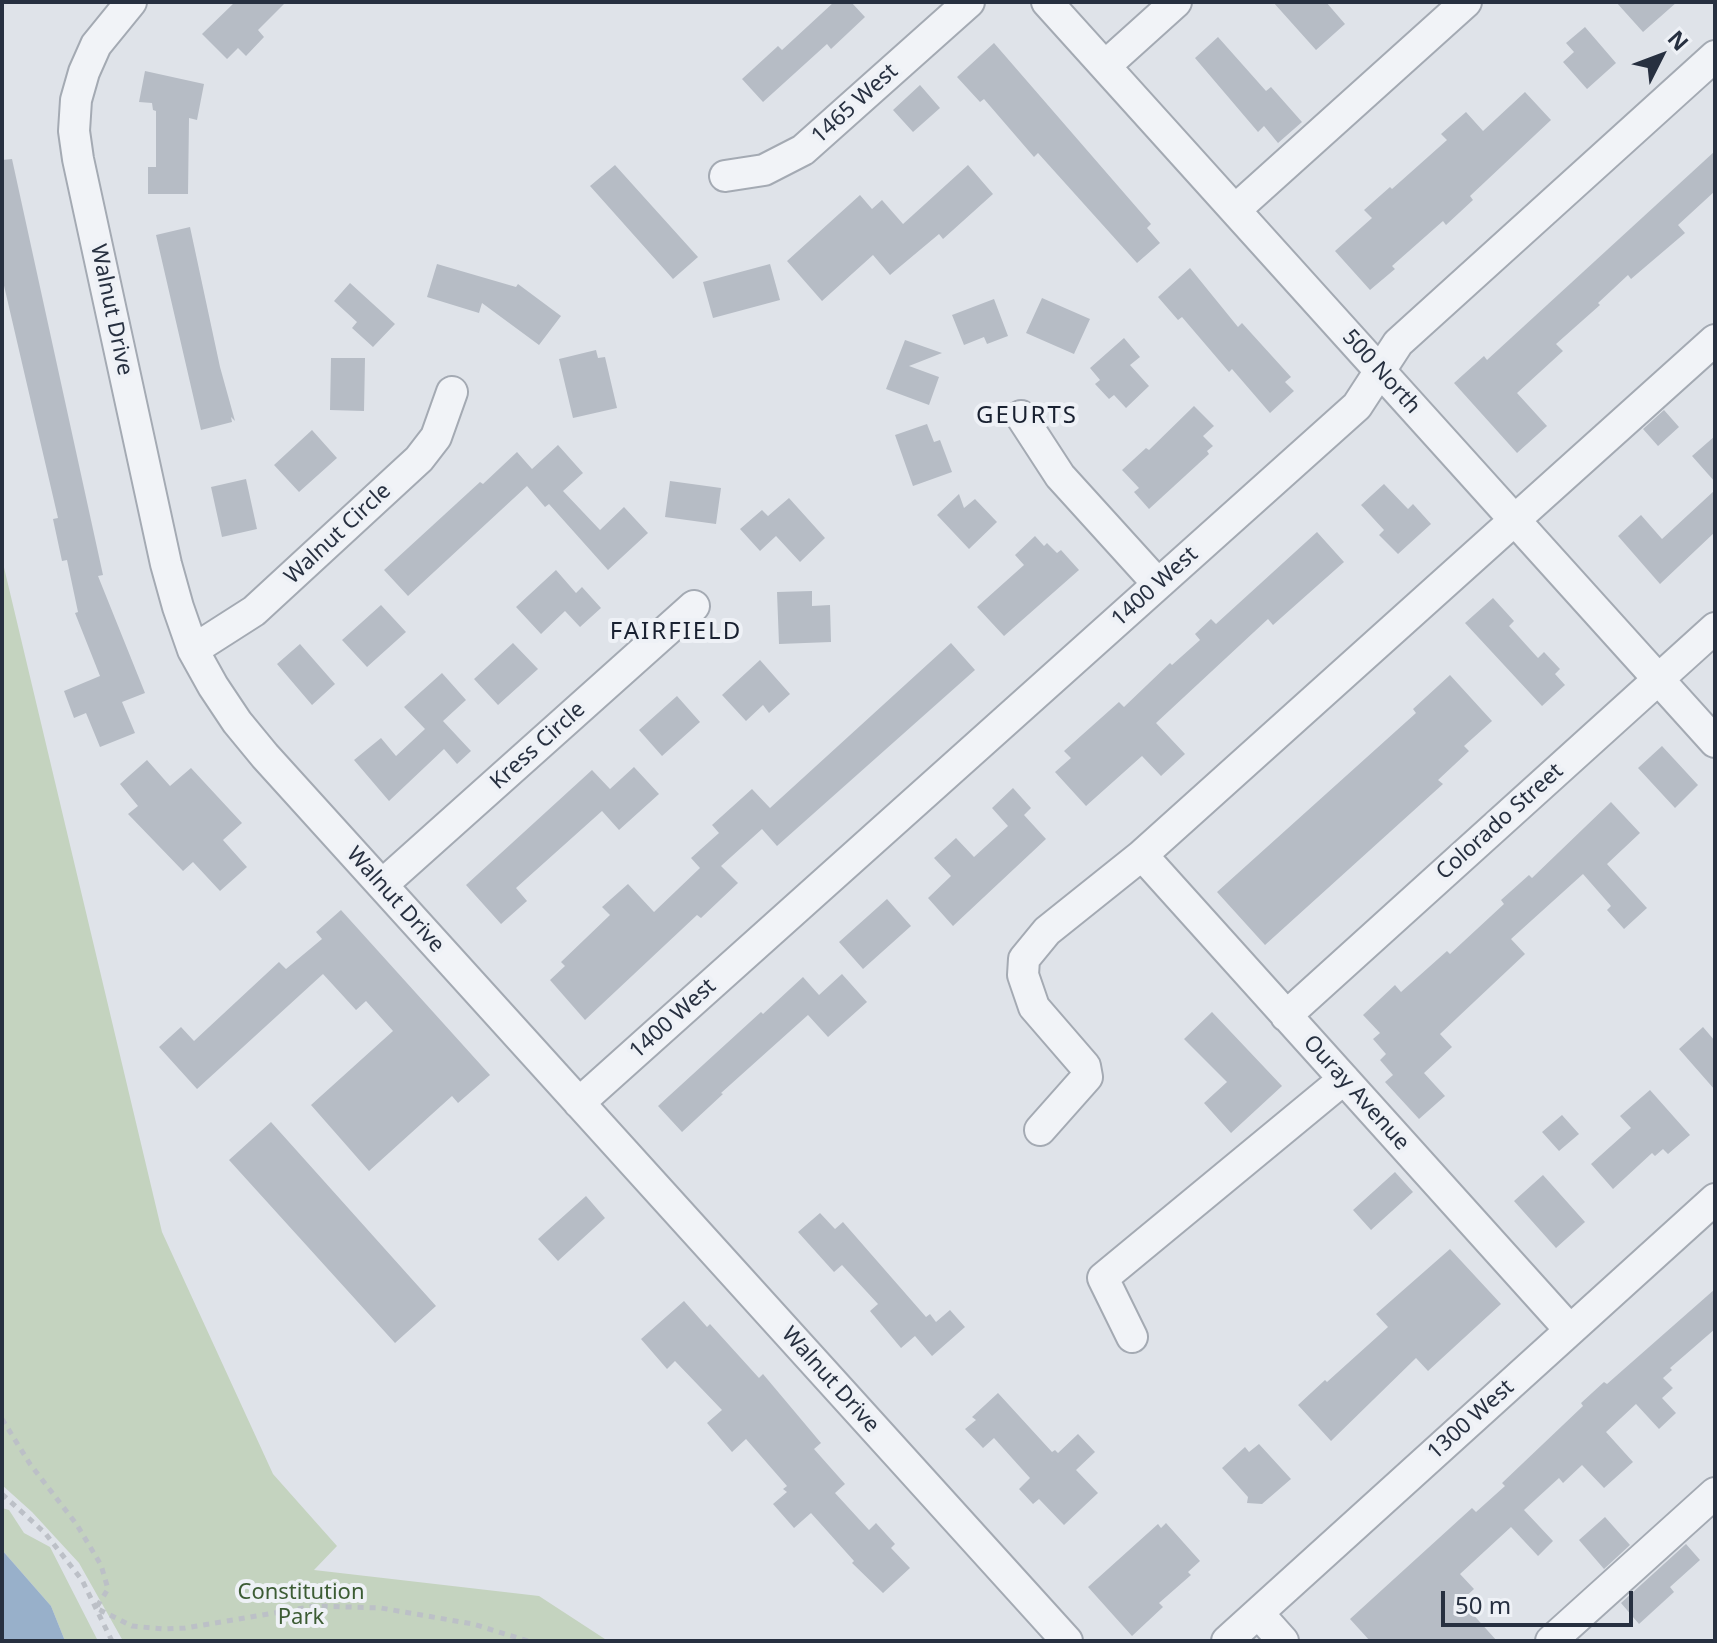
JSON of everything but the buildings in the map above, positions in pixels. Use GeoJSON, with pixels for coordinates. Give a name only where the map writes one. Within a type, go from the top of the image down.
{"type":"FeatureCollection","features":[{"type":"Feature","properties":{"kind":"street","name":"Walnut Drive"},"geometry":{"type":"LineString","coordinates":[[131,2],[96,45],[84,72],[76,100],[74,131],[166,564],[193,650],[237,722],[1067,1641]]}},
{"type":"Feature","properties":{"kind":"street","name":"1465 West"},"geometry":{"type":"LineString","coordinates":[[725,176],[764,170],[803,150],[969,2]]}},
{"type":"Feature","properties":{"kind":"street","name":"500 North"},"geometry":{"type":"LineString","coordinates":[[1047,2],[1715,742]]}},
{"type":"Feature","properties":{"kind":"street"},"geometry":{"type":"LineString","coordinates":[[1105,66],[1176,2]]}},
{"type":"Feature","properties":{"kind":"street"},"geometry":{"type":"LineString","coordinates":[[1235,210],[1466,2]]}},
{"type":"Feature","properties":{"kind":"street","name":"1400 West"},"geometry":{"type":"LineString","coordinates":[[579,1103],[1357,406],[1398,343],[1715,56]]}},
{"type":"Feature","properties":{"kind":"street"},"geometry":{"type":"LineString","coordinates":[[1040,1130],[1087,1077],[1085,1066],[1034,1007],[1023,975],[1024,959],[1047,931],[1142,855],[1715,340]]}},
{"type":"Feature","properties":{"kind":"street","name":"Walnut Circle"},"geometry":{"type":"LineString","coordinates":[[193,650],[254,611],[419,459],[436,437],[452,392]]}},
{"type":"Feature","properties":{"kind":"street"},"geometry":{"type":"LineString","coordinates":[[1021,416],[1060,476],[1158,584]]}},
{"type":"Feature","properties":{"kind":"street","name":"Kress Circle"},"geometry":{"type":"LineString","coordinates":[[382,885],[694,606]]}},
{"type":"Feature","properties":{"kind":"street","name":"Colorado Street"},"geometry":{"type":"LineString","coordinates":[[1286,1016],[1715,628]]}},
{"type":"Feature","properties":{"kind":"street","name":"Ouray Avenue"},"geometry":{"type":"LineString","coordinates":[[1142,855],[1570,1330]]}},
{"type":"Feature","properties":{"kind":"street"},"geometry":{"type":"LineString","coordinates":[[1132,1337],[1103,1278],[1344,1079]]}},
{"type":"Feature","properties":{"kind":"street","name":"1300 West"},"geometry":{"type":"LineString","coordinates":[[1227,1641],[1715,1199]]}},
{"type":"Feature","properties":{"kind":"street"},"geometry":{"type":"LineString","coordinates":[[1551,1641],[1715,1493]]}},
{"type":"Feature","properties":{"kind":"street"},"geometry":{"type":"LineString","coordinates":[[1258,1613],[1283,1641]]}},
{"type":"Feature","properties":{"kind":"path"},"geometry":{"type":"LineString","coordinates":[[2,1419],[30,1464],[77,1525],[101,1565],[108,1589],[96,1608]]}},
{"type":"Feature","properties":{"kind":"path"},"geometry":{"type":"LineString","coordinates":[[2,1494],[45,1533],[82,1580],[112,1641]]}},
{"type":"Feature","properties":{"kind":"path"},"geometry":{"type":"LineString","coordinates":[[96,1608],[132,1626],[163,1629],[316,1606],[381,1608],[473,1624],[528,1641]]}},
{"type":"Feature","properties":{"kind":"green space","name":"Constitution Park"},"geometry":{"type":"Polygon","coordinates":[[[2,559],[162,1232],[273,1474],[337,1546],[314,1570],[539,1596],[608,1641],[123,1641],[79,1563],[2,1485],[2,559]]]}},
{"type":"Feature","properties":{"kind":"green space"},"geometry":{"type":"Polygon","coordinates":[[[2,1508],[9,1510],[24,1533],[50,1547],[98,1641],[65,1641],[51,1606],[2,1550],[2,1508]]]}},
{"type":"Feature","properties":{"kind":"water"},"geometry":{"type":"Polygon","coordinates":[[[2,1550],[51,1606],[65,1641],[2,1641],[2,1550]]]}},
{"type":"Feature","properties":{"kind":"district","name":"GEURTS"},"geometry":{"type":"Point","coordinates":[1027,416]}},
{"type":"Feature","properties":{"kind":"district","name":"FAIRFIELD"},"geometry":{"type":"Point","coordinates":[676,632]}}]}
